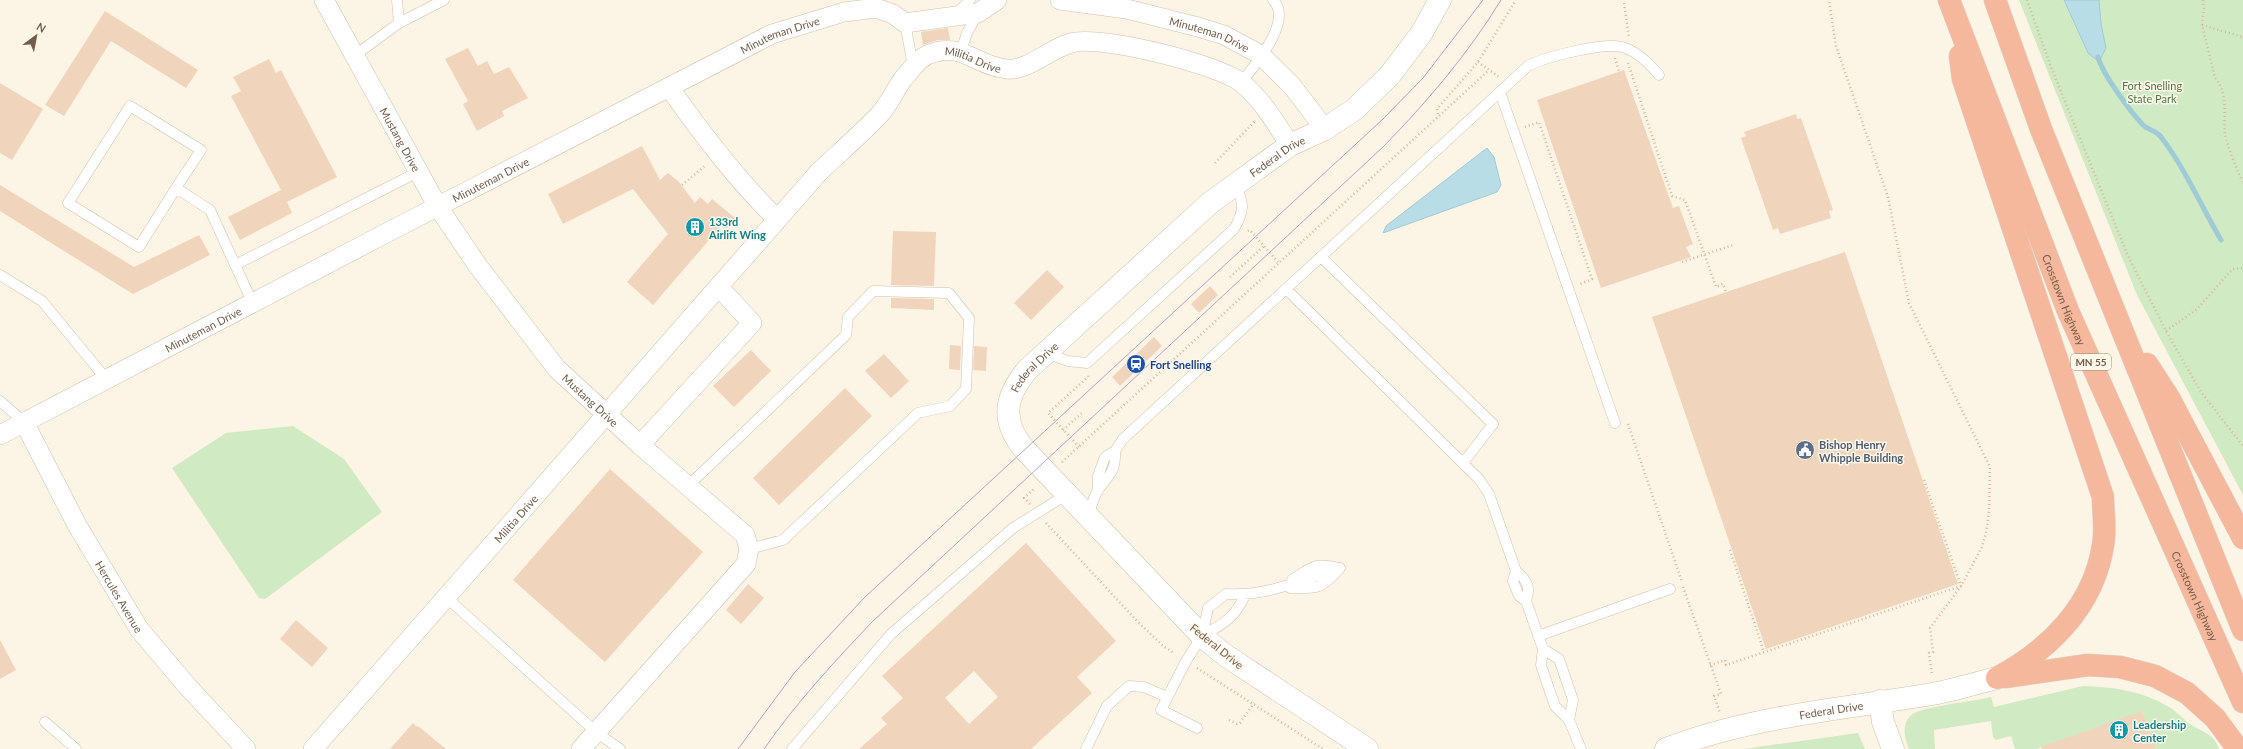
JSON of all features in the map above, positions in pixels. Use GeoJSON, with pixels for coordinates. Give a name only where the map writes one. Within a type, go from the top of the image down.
{"type":"FeatureCollection","features":[{"type":"Feature","properties":{"kind":"highway"},"geometry":{"type":"LineString","coordinates":[[1995,0],[2041,128],[2243,630]]}},
{"type":"Feature","properties":{"kind":"highway"},"geometry":{"type":"LineString","coordinates":[[1952,8],[1963,79],[2103,497],[2104,545],[2085,600],[2054,639],[1998,678]]}},
{"type":"Feature","properties":{"kind":"highway","name":"Crosstown Highway"},"geometry":{"type":"LineString","coordinates":[[1952,8],[2068,310],[2243,702]]}},
{"type":"Feature","properties":{"kind":"highway"},"geometry":{"type":"LineString","coordinates":[[2119,320],[2169,398],[2243,538]]}},
{"type":"Feature","properties":{"kind":"highway"},"geometry":{"type":"LineString","coordinates":[[2172,455],[2243,596]]}},
{"type":"Feature","properties":{"kind":"highway"},"geometry":{"type":"LineString","coordinates":[[1998,678],[2088,665],[2120,667],[2155,676],[2192,698],[2215,718],[2238,749]]}},
{"type":"Feature","properties":{"kind":"street","name":"Mustang Drive"},"geometry":{"type":"LineString","coordinates":[[324,0],[438,207],[478,266],[557,369],[609,414],[640,445],[745,535],[749,549]]}},
{"type":"Feature","properties":{"kind":"street"},"geometry":{"type":"LineString","coordinates":[[905,23],[954,16],[974,6],[997,0]]}},
{"type":"Feature","properties":{"kind":"street","name":"Minuteman Drive"},"geometry":{"type":"LineString","coordinates":[[1060,0],[1088,2],[1127,9],[1224,35],[1261,55],[1292,86],[1325,129]]}},
{"type":"Feature","properties":{"kind":"street","name":"Federal Drive"},"geometry":{"type":"LineString","coordinates":[[1367,749],[1236,662],[1202,636],[1066,495],[1016,440],[1009,427],[1008,408],[1016,384],[1046,353],[1210,203],[1235,183],[1290,145],[1325,129],[1355,109],[1390,75],[1421,34],[1440,0]]}},
{"type":"Feature","properties":{"kind":"street","name":"Minuteman Drive"},"geometry":{"type":"LineString","coordinates":[[0,435],[772,34],[844,12],[876,8],[893,14],[905,23]]}},
{"type":"Feature","properties":{"kind":"street","name":"Militia Drive"},"geometry":{"type":"LineString","coordinates":[[313,749],[609,414],[777,219],[819,172],[881,113],[913,66],[926,55],[945,51],[961,51],[987,65],[1008,70],[1027,64],[1059,46],[1077,42],[1096,43],[1201,64],[1241,83],[1266,109],[1290,145]]}},
{"type":"Feature","properties":{"kind":"street"},"geometry":{"type":"LineString","coordinates":[[669,87],[719,155],[751,194],[777,219]]}},
{"type":"Feature","properties":{"kind":"street"},"geometry":{"type":"LineString","coordinates":[[640,445],[752,323],[718,287]]}},
{"type":"Feature","properties":{"kind":"street","name":"Hercules Avenue"},"geometry":{"type":"LineString","coordinates":[[24,422],[77,525],[139,629],[188,687],[246,749]]}},
{"type":"Feature","properties":{"kind":"street"},"geometry":{"type":"LineString","coordinates":[[581,749],[746,564],[749,549]]}},
{"type":"Feature","properties":{"kind":"street","name":"Federal Drive"},"geometry":{"type":"LineString","coordinates":[[1666,749],[1704,734],[1731,728],[1880,701],[1934,694],[1998,678]]}},
{"type":"Feature","properties":{"kind":"street"},"geometry":{"type":"LineString","coordinates":[[1880,701],[1883,722],[1893,749]]}},
{"type":"Feature","properties":{"kind":"lane"},"geometry":{"type":"LineString","coordinates":[[397,0],[399,23]]}},
{"type":"Feature","properties":{"kind":"lane"},"geometry":{"type":"LineString","coordinates":[[354,56],[399,23],[444,0]]}},
{"type":"Feature","properties":{"kind":"lane"},"geometry":{"type":"LineString","coordinates":[[1241,83],[1261,55],[1278,25],[1279,13],[1272,0]]}},
{"type":"Feature","properties":{"kind":"lane"},"geometry":{"type":"LineString","coordinates":[[961,51],[974,6]]}},
{"type":"Feature","properties":{"kind":"lane"},"geometry":{"type":"LineString","coordinates":[[905,23],[913,66]]}},
{"type":"Feature","properties":{"kind":"lane"},"geometry":{"type":"LineString","coordinates":[[1087,517],[1098,491],[1098,476],[1105,457],[1115,451],[1123,438],[1528,66],[1543,58],[1608,46],[1628,49],[1642,58],[1658,75]]}},
{"type":"Feature","properties":{"kind":"lane"},"geometry":{"type":"LineString","coordinates":[[1500,92],[1615,423]]}},
{"type":"Feature","properties":{"kind":"lane"},"geometry":{"type":"LineString","coordinates":[[130,106],[201,150],[176,188],[139,247],[68,203],[130,106]]}},
{"type":"Feature","properties":{"kind":"lane"},"geometry":{"type":"LineString","coordinates":[[235,265],[418,172]]}},
{"type":"Feature","properties":{"kind":"lane"},"geometry":{"type":"LineString","coordinates":[[1046,353],[1068,361],[1080,363],[1087,363],[1093,358],[1234,229],[1241,216],[1243,200],[1235,183]]}},
{"type":"Feature","properties":{"kind":"lane"},"geometry":{"type":"LineString","coordinates":[[176,188],[210,210],[253,304]]}},
{"type":"Feature","properties":{"kind":"lane"},"geometry":{"type":"LineString","coordinates":[[1321,257],[1494,424],[1463,463]]}},
{"type":"Feature","properties":{"kind":"lane"},"geometry":{"type":"LineString","coordinates":[[0,275],[42,301],[107,380]]}},
{"type":"Feature","properties":{"kind":"lane"},"geometry":{"type":"LineString","coordinates":[[1286,289],[1479,479],[1489,494],[1516,571],[1524,577],[1529,591],[1526,601],[1543,649],[1541,665],[1546,683],[1555,706],[1569,720],[1581,749]]}},
{"type":"Feature","properties":{"kind":"lane"},"geometry":{"type":"LineString","coordinates":[[688,486],[846,335],[848,317],[873,291],[949,293],[969,318],[966,390],[950,406],[918,413],[783,540],[749,549]]}},
{"type":"Feature","properties":{"kind":"lane"},"geometry":{"type":"LineString","coordinates":[[0,402],[24,422]]}},
{"type":"Feature","properties":{"kind":"lane"},"geometry":{"type":"LineString","coordinates":[[792,749],[891,634],[1012,528],[1066,495]]}},
{"type":"Feature","properties":{"kind":"lane"},"geometry":{"type":"LineString","coordinates":[[1197,728],[1161,710],[1186,661],[1202,636],[1208,608],[1226,594],[1245,595],[1280,588],[1315,588],[1327,584],[1340,568],[1322,564],[1309,568],[1280,588]]}},
{"type":"Feature","properties":{"kind":"lane"},"geometry":{"type":"LineString","coordinates":[[1538,636],[1670,589]]}},
{"type":"Feature","properties":{"kind":"lane"},"geometry":{"type":"LineString","coordinates":[[1202,636],[1226,622],[1238,610],[1245,595]]}},
{"type":"Feature","properties":{"kind":"lane"},"geometry":{"type":"LineString","coordinates":[[447,598],[596,732],[620,749]]}},
{"type":"Feature","properties":{"kind":"lane"},"geometry":{"type":"LineString","coordinates":[[1543,649],[1559,659],[1573,700],[1569,720]]}},
{"type":"Feature","properties":{"kind":"lane"},"geometry":{"type":"LineString","coordinates":[[1086,749],[1107,706],[1130,686],[1144,687],[1167,698]]}},
{"type":"Feature","properties":{"kind":"lane"},"geometry":{"type":"LineString","coordinates":[[45,722],[76,749]]}},
{"type":"Feature","properties":{"kind":"path"},"geometry":{"type":"LineString","coordinates":[[1438,115],[1437,109],[1478,62],[1516,0]]}},
{"type":"Feature","properties":{"kind":"path"},"geometry":{"type":"LineString","coordinates":[[1829,0],[1836,46],[1888,198],[1909,303],[1990,467],[1989,512],[1982,547],[1961,586],[1930,628],[1933,652],[1929,653],[1929,660]]}},
{"type":"Feature","properties":{"kind":"path"},"geometry":{"type":"LineString","coordinates":[[2027,0],[2051,67],[2128,256],[2166,331],[2201,392],[2243,446]]}},
{"type":"Feature","properties":{"kind":"path"},"geometry":{"type":"LineString","coordinates":[[2202,0],[2204,8],[2202,25],[2215,78],[2221,84],[2226,115],[2225,137],[2243,182]]}},
{"type":"Feature","properties":{"kind":"path"},"geometry":{"type":"LineString","coordinates":[[1624,3],[1629,37],[1627,61],[1672,196],[1685,200],[1716,287],[1723,284],[1726,292]]}},
{"type":"Feature","properties":{"kind":"path"},"geometry":{"type":"LineString","coordinates":[[2202,25],[2243,37]]}},
{"type":"Feature","properties":{"kind":"path"},"geometry":{"type":"LineString","coordinates":[[1614,56],[1619,72]]}},
{"type":"Feature","properties":{"kind":"path"},"geometry":{"type":"LineString","coordinates":[[1061,464],[1278,262],[1489,70]]}},
{"type":"Feature","properties":{"kind":"path"},"geometry":{"type":"LineString","coordinates":[[1215,163],[1266,109]]}},
{"type":"Feature","properties":{"kind":"path"},"geometry":{"type":"LineString","coordinates":[[682,185],[719,155]]}},
{"type":"Feature","properties":{"kind":"path"},"geometry":{"type":"LineString","coordinates":[[1250,230],[1278,262]]}},
{"type":"Feature","properties":{"kind":"path"},"geometry":{"type":"LineString","coordinates":[[1682,262],[1733,245]]}},
{"type":"Feature","properties":{"kind":"path"},"geometry":{"type":"LineString","coordinates":[[1230,276],[1264,246]]}},
{"type":"Feature","properties":{"kind":"path"},"geometry":{"type":"LineString","coordinates":[[2166,331],[2197,309],[2229,273],[2234,269],[2243,268]]}},
{"type":"Feature","properties":{"kind":"path"},"geometry":{"type":"LineString","coordinates":[[1063,430],[1082,412]]}},
{"type":"Feature","properties":{"kind":"path"},"geometry":{"type":"LineString","coordinates":[[1924,480],[1961,586]]}},
{"type":"Feature","properties":{"kind":"path"},"geometry":{"type":"LineString","coordinates":[[1037,486],[1024,498],[1138,622],[1163,646],[1174,653]]}},
{"type":"Feature","properties":{"kind":"path"},"geometry":{"type":"LineString","coordinates":[[1730,550],[1764,652]]}},
{"type":"Feature","properties":{"kind":"path"},"geometry":{"type":"LineString","coordinates":[[1710,665],[1725,660],[1726,665],[1961,586]]}},
{"type":"Feature","properties":{"kind":"path"},"geometry":{"type":"LineString","coordinates":[[1197,668],[1254,703],[1323,749]]}},
{"type":"Feature","properties":{"kind":"path"},"geometry":{"type":"LineString","coordinates":[[1229,720],[1237,724],[1240,723],[1254,703]]}},
{"type":"Feature","properties":{"kind":"green space","name":"Fort Snelling State Park"},"geometry":{"type":"Polygon","coordinates":[[[2019,0],[2243,0],[2243,495],[2137,295],[2019,0]]]}},
{"type":"Feature","properties":{"kind":"green space"},"geometry":{"type":"Polygon","coordinates":[[[293,426],[344,459],[382,512],[265,599],[259,598],[172,468],[226,433],[293,426]]]}},
{"type":"Feature","properties":{"kind":"green space"},"geometry":{"type":"Polygon","coordinates":[[[2083,686],[2117,689],[2149,697],[2172,709],[2190,724],[2209,734],[2215,740],[2219,749],[2156,749],[2142,712],[2036,749],[2015,749],[2011,736],[1996,740],[1993,737],[1991,721],[1934,730],[1935,749],[1909,749],[1905,737],[1905,724],[1907,720],[1915,713],[1924,710],[1991,697],[1994,707],[2083,686]]]}},
{"type":"Feature","properties":{"kind":"green space"},"geometry":{"type":"Polygon","coordinates":[[[1858,733],[1865,749],[1743,749],[1858,733]]]}},
{"type":"Feature","properties":{"kind":"water"},"geometry":{"type":"Polygon","coordinates":[[[2064,0],[2099,0],[2101,24],[2106,48],[2099,62],[2088,53],[2064,0]]]}},
{"type":"Feature","properties":{"kind":"water"},"geometry":{"type":"Polygon","coordinates":[[[1487,148],[1494,157],[1501,185],[1497,192],[1383,233],[1386,226],[1487,148]]]}},
{"type":"Feature","properties":{"kind":"building"},"geometry":{"type":"Polygon","coordinates":[[[105,11],[198,70],[186,88],[111,41],[64,116],[45,105],[105,11]]]}},
{"type":"Feature","properties":{"kind":"building"},"geometry":{"type":"Polygon","coordinates":[[[948,28],[950,40],[938,40],[923,45],[921,32],[948,28]]]}},
{"type":"Feature","properties":{"kind":"building"},"geometry":{"type":"Polygon","coordinates":[[[468,48],[478,66],[487,61],[494,74],[509,67],[528,98],[502,111],[504,116],[477,131],[463,104],[468,101],[445,59],[468,48]]]}},
{"type":"Feature","properties":{"kind":"building"},"geometry":{"type":"Polygon","coordinates":[[[269,59],[276,73],[281,70],[337,177],[287,202],[292,213],[240,240],[228,217],[281,190],[231,96],[241,91],[233,77],[269,59]]]}},
{"type":"Feature","properties":{"kind":"building"},"geometry":{"type":"Polygon","coordinates":[[[1624,70],[1673,208],[1679,206],[1693,244],[1686,247],[1691,257],[1601,288],[1537,100],[1624,70]]]}},
{"type":"Feature","properties":{"kind":"building"},"geometry":{"type":"Polygon","coordinates":[[[0,83],[43,109],[12,160],[0,153],[0,83]]]}},
{"type":"Feature","properties":{"kind":"building"},"geometry":{"type":"Polygon","coordinates":[[[1796,114],[1797,119],[1801,118],[1833,210],[1829,211],[1831,218],[1780,234],[1778,228],[1773,230],[1741,138],[1746,136],[1744,132],[1796,114]]]}},
{"type":"Feature","properties":{"kind":"building","name":"133rd Airlift Wing"},"geometry":{"type":"Polygon","coordinates":[[[642,146],[660,180],[668,173],[679,182],[695,203],[700,197],[708,204],[712,199],[735,218],[727,228],[722,225],[653,305],[627,282],[668,234],[633,189],[563,224],[548,194],[642,146]]]}},
{"type":"Feature","properties":{"kind":"building"},"geometry":{"type":"Polygon","coordinates":[[[0,185],[134,267],[199,235],[210,255],[133,294],[0,211],[0,185]]]}},
{"type":"Feature","properties":{"kind":"building"},"geometry":{"type":"Polygon","coordinates":[[[893,231],[936,232],[934,286],[891,285],[893,231]]]}},
{"type":"Feature","properties":{"kind":"building","name":"Bishop Henry Whipple Building"},"geometry":{"type":"Polygon","coordinates":[[[1845,252],[1958,584],[1766,649],[1652,317],[1845,252]]]}},
{"type":"Feature","properties":{"kind":"building"},"geometry":{"type":"Polygon","coordinates":[[[1047,270],[1064,287],[1031,320],[1014,303],[1047,270]]]}},
{"type":"Feature","properties":{"kind":"building"},"geometry":{"type":"Polygon","coordinates":[[[1210,286],[1218,295],[1199,313],[1191,304],[1210,286]]]}},
{"type":"Feature","properties":{"kind":"building"},"geometry":{"type":"Polygon","coordinates":[[[891,298],[934,299],[934,310],[891,308],[891,298]]]}},
{"type":"Feature","properties":{"kind":"building"},"geometry":{"type":"Polygon","coordinates":[[[1154,337],[1162,346],[1120,386],[1112,377],[1154,337]]]}},
{"type":"Feature","properties":{"kind":"building"},"geometry":{"type":"Polygon","coordinates":[[[950,345],[961,346],[960,370],[949,369],[950,345]]]}},
{"type":"Feature","properties":{"kind":"building"},"geometry":{"type":"Polygon","coordinates":[[[974,346],[987,347],[986,371],[973,370],[974,346]]]}},
{"type":"Feature","properties":{"kind":"building"},"geometry":{"type":"Polygon","coordinates":[[[751,350],[771,371],[734,407],[713,386],[751,350]]]}},
{"type":"Feature","properties":{"kind":"building"},"geometry":{"type":"Polygon","coordinates":[[[884,354],[909,381],[891,398],[865,371],[884,354]]]}},
{"type":"Feature","properties":{"kind":"building"},"geometry":{"type":"Polygon","coordinates":[[[845,388],[872,416],[779,505],[753,478],[845,388]]]}},
{"type":"Feature","properties":{"kind":"building"},"geometry":{"type":"Polygon","coordinates":[[[610,469],[703,552],[605,662],[513,580],[610,469]]]}},
{"type":"Feature","properties":{"kind":"building"},"geometry":{"type":"Polygon","coordinates":[[[1026,543],[1116,641],[1077,677],[1092,693],[1031,749],[859,749],[887,724],[881,718],[903,698],[882,676],[1026,543]],[[974,671],[945,698],[969,724],[998,697],[974,671]]]}},
{"type":"Feature","properties":{"kind":"building"},"geometry":{"type":"Polygon","coordinates":[[[748,584],[764,598],[741,624],[726,610],[748,584]]]}},
{"type":"Feature","properties":{"kind":"building"},"geometry":{"type":"Polygon","coordinates":[[[296,620],[328,648],[312,667],[280,639],[296,620]]]}},
{"type":"Feature","properties":{"kind":"building"},"geometry":{"type":"Polygon","coordinates":[[[0,640],[16,670],[0,679],[0,640]]]}},
{"type":"Feature","properties":{"kind":"building","name":"Leadership Center"},"geometry":{"type":"Polygon","coordinates":[[[2142,711],[2156,749],[2042,749],[2041,747],[2142,711]]]}},
{"type":"Feature","properties":{"kind":"building"},"geometry":{"type":"Polygon","coordinates":[[[413,723],[417,727],[418,726],[446,749],[390,749],[413,723]]]}},
{"type":"Feature","properties":{"kind":"waterway"},"geometry":{"type":"LineString","coordinates":[[2098,57],[2111,83],[2131,111],[2143,125],[2159,135],[2170,149],[2221,240]]}},
{"type":"Feature","properties":{"kind":"tram line"},"geometry":{"type":"LineString","coordinates":[[738,749],[795,672],[865,597],[1383,119],[1423,78],[1483,0]]}},
{"type":"Feature","properties":{"kind":"tram line"},"geometry":{"type":"LineString","coordinates":[[764,749],[802,699],[873,621],[1383,147],[1446,77],[1475,39],[1501,0]]}},
{"type":"Feature","properties":{"kind":"place","name":"133rd Airlift Wing"},"geometry":{"type":"Point","coordinates":[695,227]}},
{"type":"Feature","properties":{"kind":"place","name":"Fort Snelling"},"geometry":{"type":"Point","coordinates":[1136,364]}},
{"type":"Feature","properties":{"kind":"place","name":"Bishop Henry Whipple Building"},"geometry":{"type":"Point","coordinates":[1805,450]}},
{"type":"Feature","properties":{"kind":"place","name":"Leadership Center"},"geometry":{"type":"Point","coordinates":[2119,730]}}]}
